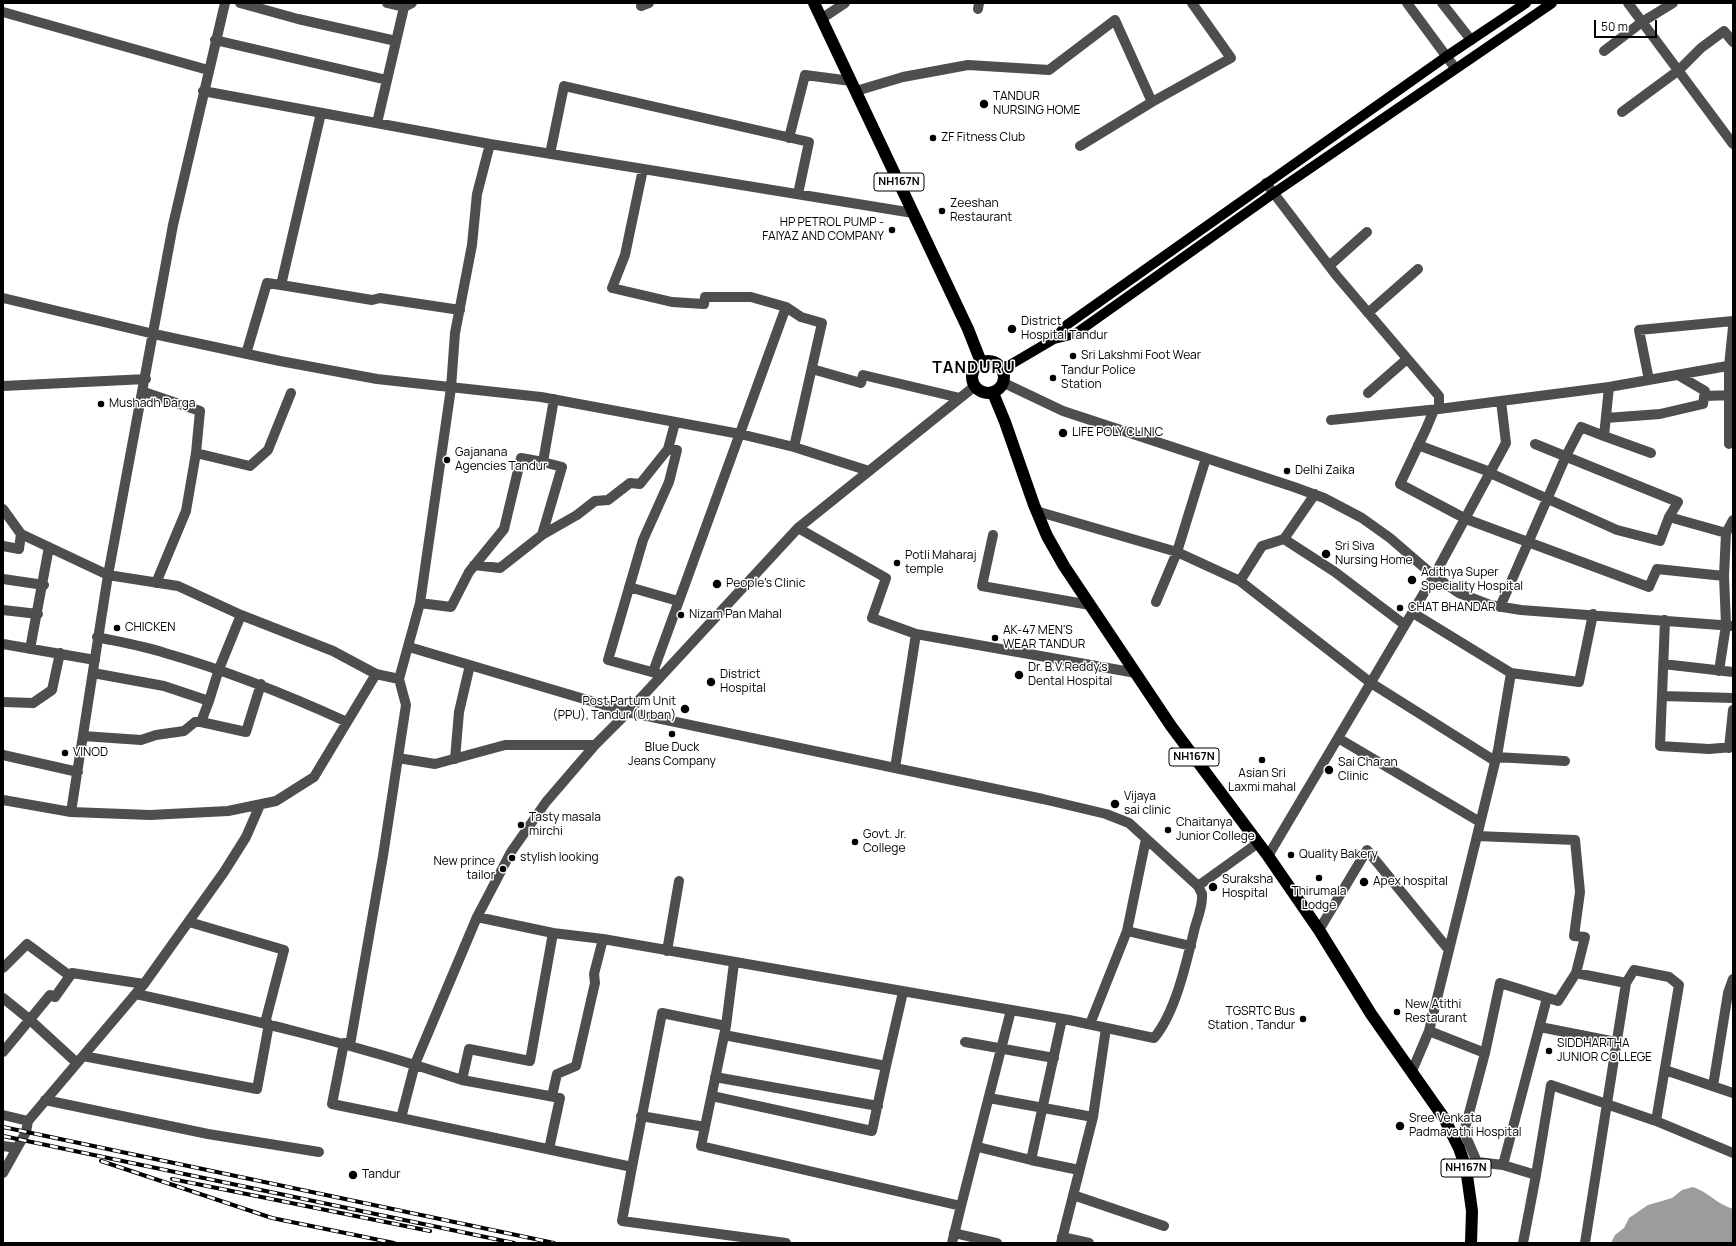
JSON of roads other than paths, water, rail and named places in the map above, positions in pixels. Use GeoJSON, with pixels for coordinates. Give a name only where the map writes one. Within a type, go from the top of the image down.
{"type":"FeatureCollection","features":[{"type":"Feature","properties":{"kind":"highway","name":"NH167N"},"geometry":{"type":"LineString","coordinates":[[814,3],[914,213],[982,362]]}},
{"type":"Feature","properties":{"kind":"highway"},"geometry":{"type":"LineString","coordinates":[[990,360],[995,362],[1003,369],[1005,378],[1004,383],[1000,388],[993,392],[985,393],[975,386],[972,375],[977,365],[982,362],[990,360]]}},
{"type":"Feature","properties":{"kind":"highway","name":"NH167N"},"geometry":{"type":"LineString","coordinates":[[993,392],[1036,511],[1047,536],[1064,566],[1171,726],[1268,856],[1319,930],[1371,1014],[1433,1101],[1452,1133],[1466,1168],[1472,1211],[1471,1243]]}},
{"type":"Feature","properties":{"kind":"main road"},"geometry":{"type":"LineString","coordinates":[[1003,369],[1054,339],[1068,324],[1266,183],[1447,56],[1526,3]]}},
{"type":"Feature","properties":{"kind":"main road"},"geometry":{"type":"LineString","coordinates":[[1054,339],[1075,334],[1274,193],[1552,3]]}},
{"type":"Feature","properties":{"kind":"street"},"geometry":{"type":"LineString","coordinates":[[71,812],[95,660],[97,637],[144,392],[173,225],[203,91],[225,3]]}},
{"type":"Feature","properties":{"kind":"street"},"geometry":{"type":"LineString","coordinates":[[240,3],[298,19],[396,41]]}},
{"type":"Feature","properties":{"kind":"street"},"geometry":{"type":"LineString","coordinates":[[377,123],[396,41],[407,4],[387,3]]}},
{"type":"Feature","properties":{"kind":"street"},"geometry":{"type":"LineString","coordinates":[[821,18],[845,3]]}},
{"type":"Feature","properties":{"kind":"street"},"geometry":{"type":"LineString","coordinates":[[1080,146],[1152,102],[1231,58],[1192,3]]}},
{"type":"Feature","properties":{"kind":"street"},"geometry":{"type":"LineString","coordinates":[[1407,3],[1455,68]]}},
{"type":"Feature","properties":{"kind":"street"},"geometry":{"type":"LineString","coordinates":[[1442,3],[1471,40]]}},
{"type":"Feature","properties":{"kind":"street"},"geometry":{"type":"LineString","coordinates":[[1628,3],[1733,144]]}},
{"type":"Feature","properties":{"kind":"street"},"geometry":{"type":"LineString","coordinates":[[1604,52],[1642,22],[1673,3]]}},
{"type":"Feature","properties":{"kind":"street"},"geometry":{"type":"LineString","coordinates":[[3,12],[208,70]]}},
{"type":"Feature","properties":{"kind":"street"},"geometry":{"type":"LineString","coordinates":[[789,138],[805,75],[853,86],[968,65],[1050,70],[1115,20],[1152,102]]}},
{"type":"Feature","properties":{"kind":"street"},"geometry":{"type":"LineString","coordinates":[[1622,112],[1679,70],[1701,48],[1729,29],[1733,42]]}},
{"type":"Feature","properties":{"kind":"street"},"geometry":{"type":"LineString","coordinates":[[215,40],[387,80]]}},
{"type":"Feature","properties":{"kind":"street"},"geometry":{"type":"LineString","coordinates":[[550,154],[564,86],[809,142],[798,194]]}},
{"type":"Feature","properties":{"kind":"street"},"geometry":{"type":"LineString","coordinates":[[203,91],[490,144],[914,213]]}},
{"type":"Feature","properties":{"kind":"street"},"geometry":{"type":"LineString","coordinates":[[281,285],[321,113]]}},
{"type":"Feature","properties":{"kind":"street"},"geometry":{"type":"LineString","coordinates":[[490,144],[477,194],[472,245],[455,333],[451,388],[420,603],[399,679],[406,705],[384,856],[347,1044],[332,1104],[403,1114],[632,1167]]}},
{"type":"Feature","properties":{"kind":"street"},"geometry":{"type":"LineString","coordinates":[[643,169],[625,255],[612,288],[672,302],[704,304],[705,297],[751,297],[786,307],[801,317],[822,323],[794,447]]}},
{"type":"Feature","properties":{"kind":"street"},"geometry":{"type":"LineString","coordinates":[[1266,183],[1328,266],[1439,396],[1436,409],[1400,484],[1466,518],[1528,543],[1649,587],[1657,569],[1724,576]]}},
{"type":"Feature","properties":{"kind":"street"},"geometry":{"type":"LineString","coordinates":[[1328,266],[1367,232]]}},
{"type":"Feature","properties":{"kind":"street"},"geometry":{"type":"LineString","coordinates":[[1368,313],[1418,269]]}},
{"type":"Feature","properties":{"kind":"street"},"geometry":{"type":"LineString","coordinates":[[246,354],[267,283],[372,300],[380,298],[460,310]]}},
{"type":"Feature","properties":{"kind":"street"},"geometry":{"type":"LineString","coordinates":[[3,298],[246,354],[377,379],[554,400],[740,434],[794,447],[869,471]]}},
{"type":"Feature","properties":{"kind":"street"},"geometry":{"type":"LineString","coordinates":[[652,672],[786,307]]}},
{"type":"Feature","properties":{"kind":"street"},"geometry":{"type":"LineString","coordinates":[[1649,380],[1639,330],[1733,321]]}},
{"type":"Feature","properties":{"kind":"street"},"geometry":{"type":"LineString","coordinates":[[1729,444],[1733,327]]}},
{"type":"Feature","properties":{"kind":"street"},"geometry":{"type":"LineString","coordinates":[[1368,393],[1407,359]]}},
{"type":"Feature","properties":{"kind":"street"},"geometry":{"type":"LineString","coordinates":[[1331,420],[1436,409],[1609,387],[1731,366]]}},
{"type":"Feature","properties":{"kind":"street"},"geometry":{"type":"LineString","coordinates":[[812,369],[861,383],[863,375],[960,398]]}},
{"type":"Feature","properties":{"kind":"street"},"geometry":{"type":"LineString","coordinates":[[1606,418],[1660,414],[1703,404],[1705,391],[1678,375]]}},
{"type":"Feature","properties":{"kind":"street"},"geometry":{"type":"LineString","coordinates":[[3,389],[146,379]]}},
{"type":"Feature","properties":{"kind":"street"},"geometry":{"type":"LineString","coordinates":[[1004,383],[1062,411],[1315,494],[1362,518],[1402,548],[1434,576],[1459,592],[1490,605],[1521,610],[1593,614],[1729,626]]}},
{"type":"Feature","properties":{"kind":"street"},"geometry":{"type":"LineString","coordinates":[[403,1114],[415,1064],[477,917],[511,852],[546,802],[595,745],[628,712],[798,528],[975,386]]}},
{"type":"Feature","properties":{"kind":"street"},"geometry":{"type":"LineString","coordinates":[[1604,436],[1609,387]]}},
{"type":"Feature","properties":{"kind":"street"},"geometry":{"type":"LineString","coordinates":[[144,392],[200,411],[196,453],[186,510],[156,583]]}},
{"type":"Feature","properties":{"kind":"street"},"geometry":{"type":"LineString","coordinates":[[196,453],[250,466],[268,450],[291,393]]}},
{"type":"Feature","properties":{"kind":"street"},"geometry":{"type":"LineString","coordinates":[[1705,396],[1731,394]]}},
{"type":"Feature","properties":{"kind":"street"},"geometry":{"type":"LineString","coordinates":[[543,462],[554,400]]}},
{"type":"Feature","properties":{"kind":"street"},"geometry":{"type":"LineString","coordinates":[[1268,856],[1434,576],[1506,443],[1501,401]]}},
{"type":"Feature","properties":{"kind":"street"},"geometry":{"type":"LineString","coordinates":[[474,565],[500,568],[542,535],[577,515],[595,501],[608,500],[630,483],[640,484],[668,449],[675,422]]}},
{"type":"Feature","properties":{"kind":"street"},"geometry":{"type":"LineString","coordinates":[[1500,607],[1547,498],[1581,427],[1651,453]]}},
{"type":"Feature","properties":{"kind":"street"},"geometry":{"type":"LineString","coordinates":[[1418,445],[1490,473],[1617,530],[1660,541],[1669,517],[1678,502],[1535,444]]}},
{"type":"Feature","properties":{"kind":"street"},"geometry":{"type":"LineString","coordinates":[[663,674],[608,660],[643,540],[669,482],[677,450],[668,449]]}},
{"type":"Feature","properties":{"kind":"street"},"geometry":{"type":"LineString","coordinates":[[420,603],[451,607],[468,572],[504,529],[521,458],[562,467],[542,535]]}},
{"type":"Feature","properties":{"kind":"street"},"geometry":{"type":"LineString","coordinates":[[1156,602],[1177,552],[1206,458]]}},
{"type":"Feature","properties":{"kind":"street"},"geometry":{"type":"LineString","coordinates":[[1240,581],[1262,546],[1284,538],[1315,494]]}},
{"type":"Feature","properties":{"kind":"street"},"geometry":{"type":"LineString","coordinates":[[3,509],[21,534],[108,575],[178,586],[241,615],[333,651],[376,674],[399,679]]}},
{"type":"Feature","properties":{"kind":"street"},"geometry":{"type":"LineString","coordinates":[[1036,511],[1177,552],[1240,581],[1371,683],[1496,759],[1565,761]]}},
{"type":"Feature","properties":{"kind":"street"},"geometry":{"type":"LineString","coordinates":[[1669,517],[1726,533]]}},
{"type":"Feature","properties":{"kind":"street"},"geometry":{"type":"LineString","coordinates":[[1719,671],[1729,626],[1724,576],[1726,533],[1733,520]]}},
{"type":"Feature","properties":{"kind":"street"},"geometry":{"type":"LineString","coordinates":[[798,528],[886,578],[872,618],[916,634],[1136,673]]}},
{"type":"Feature","properties":{"kind":"street"},"geometry":{"type":"LineString","coordinates":[[3,546],[18,550],[21,534]]}},
{"type":"Feature","properties":{"kind":"street"},"geometry":{"type":"LineString","coordinates":[[993,535],[982,586],[1090,605]]}},
{"type":"Feature","properties":{"kind":"street"},"geometry":{"type":"LineString","coordinates":[[1284,538],[1335,572],[1405,625]]}},
{"type":"Feature","properties":{"kind":"street"},"geometry":{"type":"LineString","coordinates":[[30,649],[44,585],[49,548]]}},
{"type":"Feature","properties":{"kind":"street"},"geometry":{"type":"LineString","coordinates":[[3,579],[44,585]]}},
{"type":"Feature","properties":{"kind":"street"},"geometry":{"type":"LineString","coordinates":[[629,587],[678,601]]}},
{"type":"Feature","properties":{"kind":"street"},"geometry":{"type":"LineString","coordinates":[[3,610],[38,614]]}},
{"type":"Feature","properties":{"kind":"street"},"geometry":{"type":"LineString","coordinates":[[1412,613],[1511,673],[1579,682],[1593,614]]}},
{"type":"Feature","properties":{"kind":"street"},"geometry":{"type":"LineString","coordinates":[[201,722],[219,669],[241,615]]}},
{"type":"Feature","properties":{"kind":"street"},"geometry":{"type":"LineString","coordinates":[[1665,620],[1660,746],[1710,749],[1731,748],[1733,710]]}},
{"type":"Feature","properties":{"kind":"street"},"geometry":{"type":"LineString","coordinates":[[895,768],[916,634]]}},
{"type":"Feature","properties":{"kind":"street"},"geometry":{"type":"LineString","coordinates":[[97,637],[164,652],[219,669],[261,684],[348,722]]}},
{"type":"Feature","properties":{"kind":"street"},"geometry":{"type":"LineString","coordinates":[[3,644],[95,660]]}},
{"type":"Feature","properties":{"kind":"street"},"geometry":{"type":"LineString","coordinates":[[409,647],[628,712],[1043,798],[1106,814],[1129,824],[1198,886],[1202,894],[1200,910],[1191,946],[1169,1013],[1162,1029],[1154,1038],[1062,1018],[603,940],[553,933],[477,917]]}},
{"type":"Feature","properties":{"kind":"street"},"geometry":{"type":"LineString","coordinates":[[3,702],[33,703],[52,690],[60,653]]}},
{"type":"Feature","properties":{"kind":"street"},"geometry":{"type":"LineString","coordinates":[[455,759],[459,712],[470,664]]}},
{"type":"Feature","properties":{"kind":"street"},"geometry":{"type":"LineString","coordinates":[[1663,664],[1733,672]]}},
{"type":"Feature","properties":{"kind":"street"},"geometry":{"type":"LineString","coordinates":[[93,672],[164,686],[208,701]]}},
{"type":"Feature","properties":{"kind":"street"},"geometry":{"type":"LineString","coordinates":[[1412,1071],[1429,1031],[1496,759],[1511,673]]}},
{"type":"Feature","properties":{"kind":"street"},"geometry":{"type":"LineString","coordinates":[[3,800],[71,812],[150,815],[228,811],[276,801],[314,777],[376,674]]}},
{"type":"Feature","properties":{"kind":"street"},"geometry":{"type":"LineString","coordinates":[[83,736],[141,740],[156,735],[184,731],[195,722],[246,732],[261,684]]}},
{"type":"Feature","properties":{"kind":"street"},"geometry":{"type":"LineString","coordinates":[[1662,696],[1733,698]]}},
{"type":"Feature","properties":{"kind":"street"},"geometry":{"type":"LineString","coordinates":[[1338,738],[1480,822]]}},
{"type":"Feature","properties":{"kind":"street"},"geometry":{"type":"LineString","coordinates":[[398,758],[436,764],[505,745],[595,745]]}},
{"type":"Feature","properties":{"kind":"street"},"geometry":{"type":"LineString","coordinates":[[3,755],[78,772]]}},
{"type":"Feature","properties":{"kind":"street"},"geometry":{"type":"LineString","coordinates":[[3,1173],[26,1132],[28,1121],[144,984],[224,872],[246,837],[260,805]]}},
{"type":"Feature","properties":{"kind":"street"},"geometry":{"type":"LineString","coordinates":[[1477,836],[1575,840],[1580,892],[1574,936],[1585,937],[1576,973],[1558,1001],[1500,983],[1464,1132],[1477,1162],[1503,1165],[1536,1175]]}},
{"type":"Feature","properties":{"kind":"street"},"geometry":{"type":"LineString","coordinates":[[1090,1024],[1127,931],[1146,839]]}},
{"type":"Feature","properties":{"kind":"street"},"geometry":{"type":"LineString","coordinates":[[1198,886],[1258,844]]}},
{"type":"Feature","properties":{"kind":"street"},"geometry":{"type":"LineString","coordinates":[[1319,930],[1367,850],[1449,950]]}},
{"type":"Feature","properties":{"kind":"street"},"geometry":{"type":"LineString","coordinates":[[667,951],[679,881]]}},
{"type":"Feature","properties":{"kind":"street"},"geometry":{"type":"LineString","coordinates":[[3,998],[80,1059],[257,1090],[267,1023],[284,950],[189,922]]}},
{"type":"Feature","properties":{"kind":"street"},"geometry":{"type":"LineString","coordinates":[[1127,931],[1191,946]]}},
{"type":"Feature","properties":{"kind":"street"},"geometry":{"type":"LineString","coordinates":[[462,1080],[469,1049],[530,1061],[553,933]]}},
{"type":"Feature","properties":{"kind":"street"},"geometry":{"type":"LineString","coordinates":[[552,1096],[557,1074],[576,1066],[596,983],[594,974],[603,940]]}},
{"type":"Feature","properties":{"kind":"street"},"geometry":{"type":"LineString","coordinates":[[3,968],[27,944],[70,976]]}},
{"type":"Feature","properties":{"kind":"street"},"geometry":{"type":"LineString","coordinates":[[734,963],[725,1031],[701,1146],[962,1206]]}},
{"type":"Feature","properties":{"kind":"street"},"geometry":{"type":"LineString","coordinates":[[1585,1243],[1626,982],[1634,970],[1669,976],[1679,985],[1656,1121]]}},
{"type":"Feature","properties":{"kind":"street"},"geometry":{"type":"LineString","coordinates":[[3,1052],[50,995],[55,997],[72,973],[144,984]]}},
{"type":"Feature","properties":{"kind":"street"},"geometry":{"type":"LineString","coordinates":[[1576,973],[1626,982]]}},
{"type":"Feature","properties":{"kind":"street"},"geometry":{"type":"LineString","coordinates":[[1713,1086],[1728,992],[1733,979]]}},
{"type":"Feature","properties":{"kind":"street"},"geometry":{"type":"LineString","coordinates":[[712,1096],[872,1131],[903,992]]}},
{"type":"Feature","properties":{"kind":"street"},"geometry":{"type":"LineString","coordinates":[[136,994],[267,1023],[347,1044],[415,1064],[462,1080],[560,1098],[549,1149]]}},
{"type":"Feature","properties":{"kind":"street"},"geometry":{"type":"LineString","coordinates":[[1503,1165],[1547,998]]}},
{"type":"Feature","properties":{"kind":"street"},"geometry":{"type":"LineString","coordinates":[[997,1243],[953,1238],[978,1147],[988,1098],[1011,1010]]}},
{"type":"Feature","properties":{"kind":"street"},"geometry":{"type":"LineString","coordinates":[[786,1243],[622,1221],[662,1013],[725,1031],[886,1066]]}},
{"type":"Feature","properties":{"kind":"street"},"geometry":{"type":"LineString","coordinates":[[1031,1160],[1062,1018]]}},
{"type":"Feature","properties":{"kind":"street"},"geometry":{"type":"LineString","coordinates":[[1540,1026],[1616,1042]]}},
{"type":"Feature","properties":{"kind":"street"},"geometry":{"type":"LineString","coordinates":[[1089,1243],[1062,1240],[1093,1117],[1106,1028]]}},
{"type":"Feature","properties":{"kind":"street"},"geometry":{"type":"LineString","coordinates":[[1429,1031],[1484,1053]]}},
{"type":"Feature","properties":{"kind":"street"},"geometry":{"type":"LineString","coordinates":[[964,1042],[1054,1058]]}},
{"type":"Feature","properties":{"kind":"street"},"geometry":{"type":"LineString","coordinates":[[1665,1070],[1733,1093]]}},
{"type":"Feature","properties":{"kind":"street"},"geometry":{"type":"LineString","coordinates":[[715,1077],[878,1106]]}},
{"type":"Feature","properties":{"kind":"street"},"geometry":{"type":"LineString","coordinates":[[1523,1243],[1536,1175],[1550,1085],[1656,1121],[1733,1153]]}},
{"type":"Feature","properties":{"kind":"street"},"geometry":{"type":"LineString","coordinates":[[988,1098],[1093,1117]]}},
{"type":"Feature","properties":{"kind":"street"},"geometry":{"type":"LineString","coordinates":[[45,1100],[208,1134],[319,1152]]}},
{"type":"Feature","properties":{"kind":"street"},"geometry":{"type":"LineString","coordinates":[[3,1115],[28,1121]]}},
{"type":"Feature","properties":{"kind":"street"},"geometry":{"type":"LineString","coordinates":[[641,1116],[705,1127]]}},
{"type":"Feature","properties":{"kind":"street"},"geometry":{"type":"LineString","coordinates":[[3,1146],[17,1148]]}},
{"type":"Feature","properties":{"kind":"street"},"geometry":{"type":"LineString","coordinates":[[978,1147],[1079,1170]]}},
{"type":"Feature","properties":{"kind":"street"},"geometry":{"type":"LineString","coordinates":[[1073,1195],[1164,1226]]}},
{"type":"Feature","properties":{"kind":"railway"},"geometry":{"type":"LineString","coordinates":[[3,1127],[554,1243]]}},
{"type":"Feature","properties":{"kind":"railway"},"geometry":{"type":"LineString","coordinates":[[3,1136],[514,1243]]}},
{"type":"Feature","properties":{"kind":"railway"},"geometry":{"type":"LineString","coordinates":[[101,1161],[272,1218],[394,1243]]}},
{"type":"Feature","properties":{"kind":"railway"},"geometry":{"type":"LineString","coordinates":[[172,1179],[430,1231]]}},
{"type":"Feature","properties":{"kind":"place","name":"TANDUR NURSING HOME"},"geometry":{"type":"Point","coordinates":[984,104]}},
{"type":"Feature","properties":{"kind":"place","name":"ZF Fitness Club"},"geometry":{"type":"Point","coordinates":[933,138]}},
{"type":"Feature","properties":{"kind":"place","name":"Zeeshan Restaurant"},"geometry":{"type":"Point","coordinates":[942,211]}},
{"type":"Feature","properties":{"kind":"place","name":"HP PETROL PUMP - FAIYAZ AND COMPANY"},"geometry":{"type":"Point","coordinates":[892,230]}},
{"type":"Feature","properties":{"kind":"place","name":"District Hospital Tandur"},"geometry":{"type":"Point","coordinates":[1012,329]}},
{"type":"Feature","properties":{"kind":"place","name":"Sri Lakshmi Foot Wear"},"geometry":{"type":"Point","coordinates":[1073,356]}},
{"type":"Feature","properties":{"kind":"place","name":"Tandur Police Station"},"geometry":{"type":"Point","coordinates":[1053,378]}},
{"type":"Feature","properties":{"kind":"place","name":"Mushadh Darga"},"geometry":{"type":"Point","coordinates":[101,404]}},
{"type":"Feature","properties":{"kind":"place","name":"LIFE POLY CLINIC"},"geometry":{"type":"Point","coordinates":[1063,433]}},
{"type":"Feature","properties":{"kind":"place","name":"Gajanana Agencies Tandur"},"geometry":{"type":"Point","coordinates":[447,460]}},
{"type":"Feature","properties":{"kind":"place","name":"Delhi Zaika"},"geometry":{"type":"Point","coordinates":[1287,471]}},
{"type":"Feature","properties":{"kind":"place","name":"Sri Siva Nursing Home"},"geometry":{"type":"Point","coordinates":[1326,554]}},
{"type":"Feature","properties":{"kind":"place","name":"Potli Maharaj temple"},"geometry":{"type":"Point","coordinates":[897,563]}},
{"type":"Feature","properties":{"kind":"place","name":"Adithya Super Speciality Hospital"},"geometry":{"type":"Point","coordinates":[1412,580]}},
{"type":"Feature","properties":{"kind":"place","name":"People's Clinic"},"geometry":{"type":"Point","coordinates":[717,584]}},
{"type":"Feature","properties":{"kind":"place","name":"CHAT BHANDAR"},"geometry":{"type":"Point","coordinates":[1400,608]}},
{"type":"Feature","properties":{"kind":"place","name":"Nizam Pan Mahal"},"geometry":{"type":"Point","coordinates":[681,615]}},
{"type":"Feature","properties":{"kind":"place","name":"CHICKEN"},"geometry":{"type":"Point","coordinates":[117,628]}},
{"type":"Feature","properties":{"kind":"place","name":"AK-47 MEN'S WEAR TANDUR"},"geometry":{"type":"Point","coordinates":[995,638]}},
{"type":"Feature","properties":{"kind":"place","name":"Dr. B.V.Reddy's Dental Hospital"},"geometry":{"type":"Point","coordinates":[1019,675]}},
{"type":"Feature","properties":{"kind":"place","name":"District Hospital"},"geometry":{"type":"Point","coordinates":[711,682]}},
{"type":"Feature","properties":{"kind":"place","name":"Post Partum Unit (PPU), Tandur (Urban)"},"geometry":{"type":"Point","coordinates":[685,709]}},
{"type":"Feature","properties":{"kind":"place","name":"Blue Duck Jeans Company"},"geometry":{"type":"Point","coordinates":[672,734]}},
{"type":"Feature","properties":{"kind":"place","name":"VINOD"},"geometry":{"type":"Point","coordinates":[65,753]}},
{"type":"Feature","properties":{"kind":"place","name":"Asian Sri Laxmi mahal"},"geometry":{"type":"Point","coordinates":[1262,760]}},
{"type":"Feature","properties":{"kind":"place","name":"Sai Charan Clinic"},"geometry":{"type":"Point","coordinates":[1329,770]}},
{"type":"Feature","properties":{"kind":"place","name":"Vijaya sai clinic"},"geometry":{"type":"Point","coordinates":[1115,804]}},
{"type":"Feature","properties":{"kind":"place","name":"Tasty masala mirchi"},"geometry":{"type":"Point","coordinates":[521,825]}},
{"type":"Feature","properties":{"kind":"place","name":"Chaitanya Junior College"},"geometry":{"type":"Point","coordinates":[1168,830]}},
{"type":"Feature","properties":{"kind":"place","name":"Govt. Jr. College"},"geometry":{"type":"Point","coordinates":[855,842]}},
{"type":"Feature","properties":{"kind":"place","name":"Quality Bakery"},"geometry":{"type":"Point","coordinates":[1291,855]}},
{"type":"Feature","properties":{"kind":"place","name":"stylish looking"},"geometry":{"type":"Point","coordinates":[512,858]}},
{"type":"Feature","properties":{"kind":"place","name":"New prince tailor"},"geometry":{"type":"Point","coordinates":[503,869]}},
{"type":"Feature","properties":{"kind":"place","name":"Thirumala Lodge"},"geometry":{"type":"Point","coordinates":[1319,878]}},
{"type":"Feature","properties":{"kind":"place","name":"Apex hospital"},"geometry":{"type":"Point","coordinates":[1364,882]}},
{"type":"Feature","properties":{"kind":"place","name":"Suraksha Hospital"},"geometry":{"type":"Point","coordinates":[1213,887]}},
{"type":"Feature","properties":{"kind":"place","name":"New Atithi Restaurant"},"geometry":{"type":"Point","coordinates":[1397,1012]}},
{"type":"Feature","properties":{"kind":"place","name":"TGSRTC Bus Station , Tandur"},"geometry":{"type":"Point","coordinates":[1303,1019]}},
{"type":"Feature","properties":{"kind":"place","name":"SIDDHARTHA JUNIOR COLLEGE"},"geometry":{"type":"Point","coordinates":[1549,1051]}},
{"type":"Feature","properties":{"kind":"place","name":"Sree Venkata Padmavathi Hospital"},"geometry":{"type":"Point","coordinates":[1400,1126]}},
{"type":"Feature","properties":{"kind":"place","name":"Tandur"},"geometry":{"type":"Point","coordinates":[353,1175]}},
{"type":"Feature","properties":{"kind":"district","name":"TANDURU"},"geometry":{"type":"Point","coordinates":[974,369]}}]}
